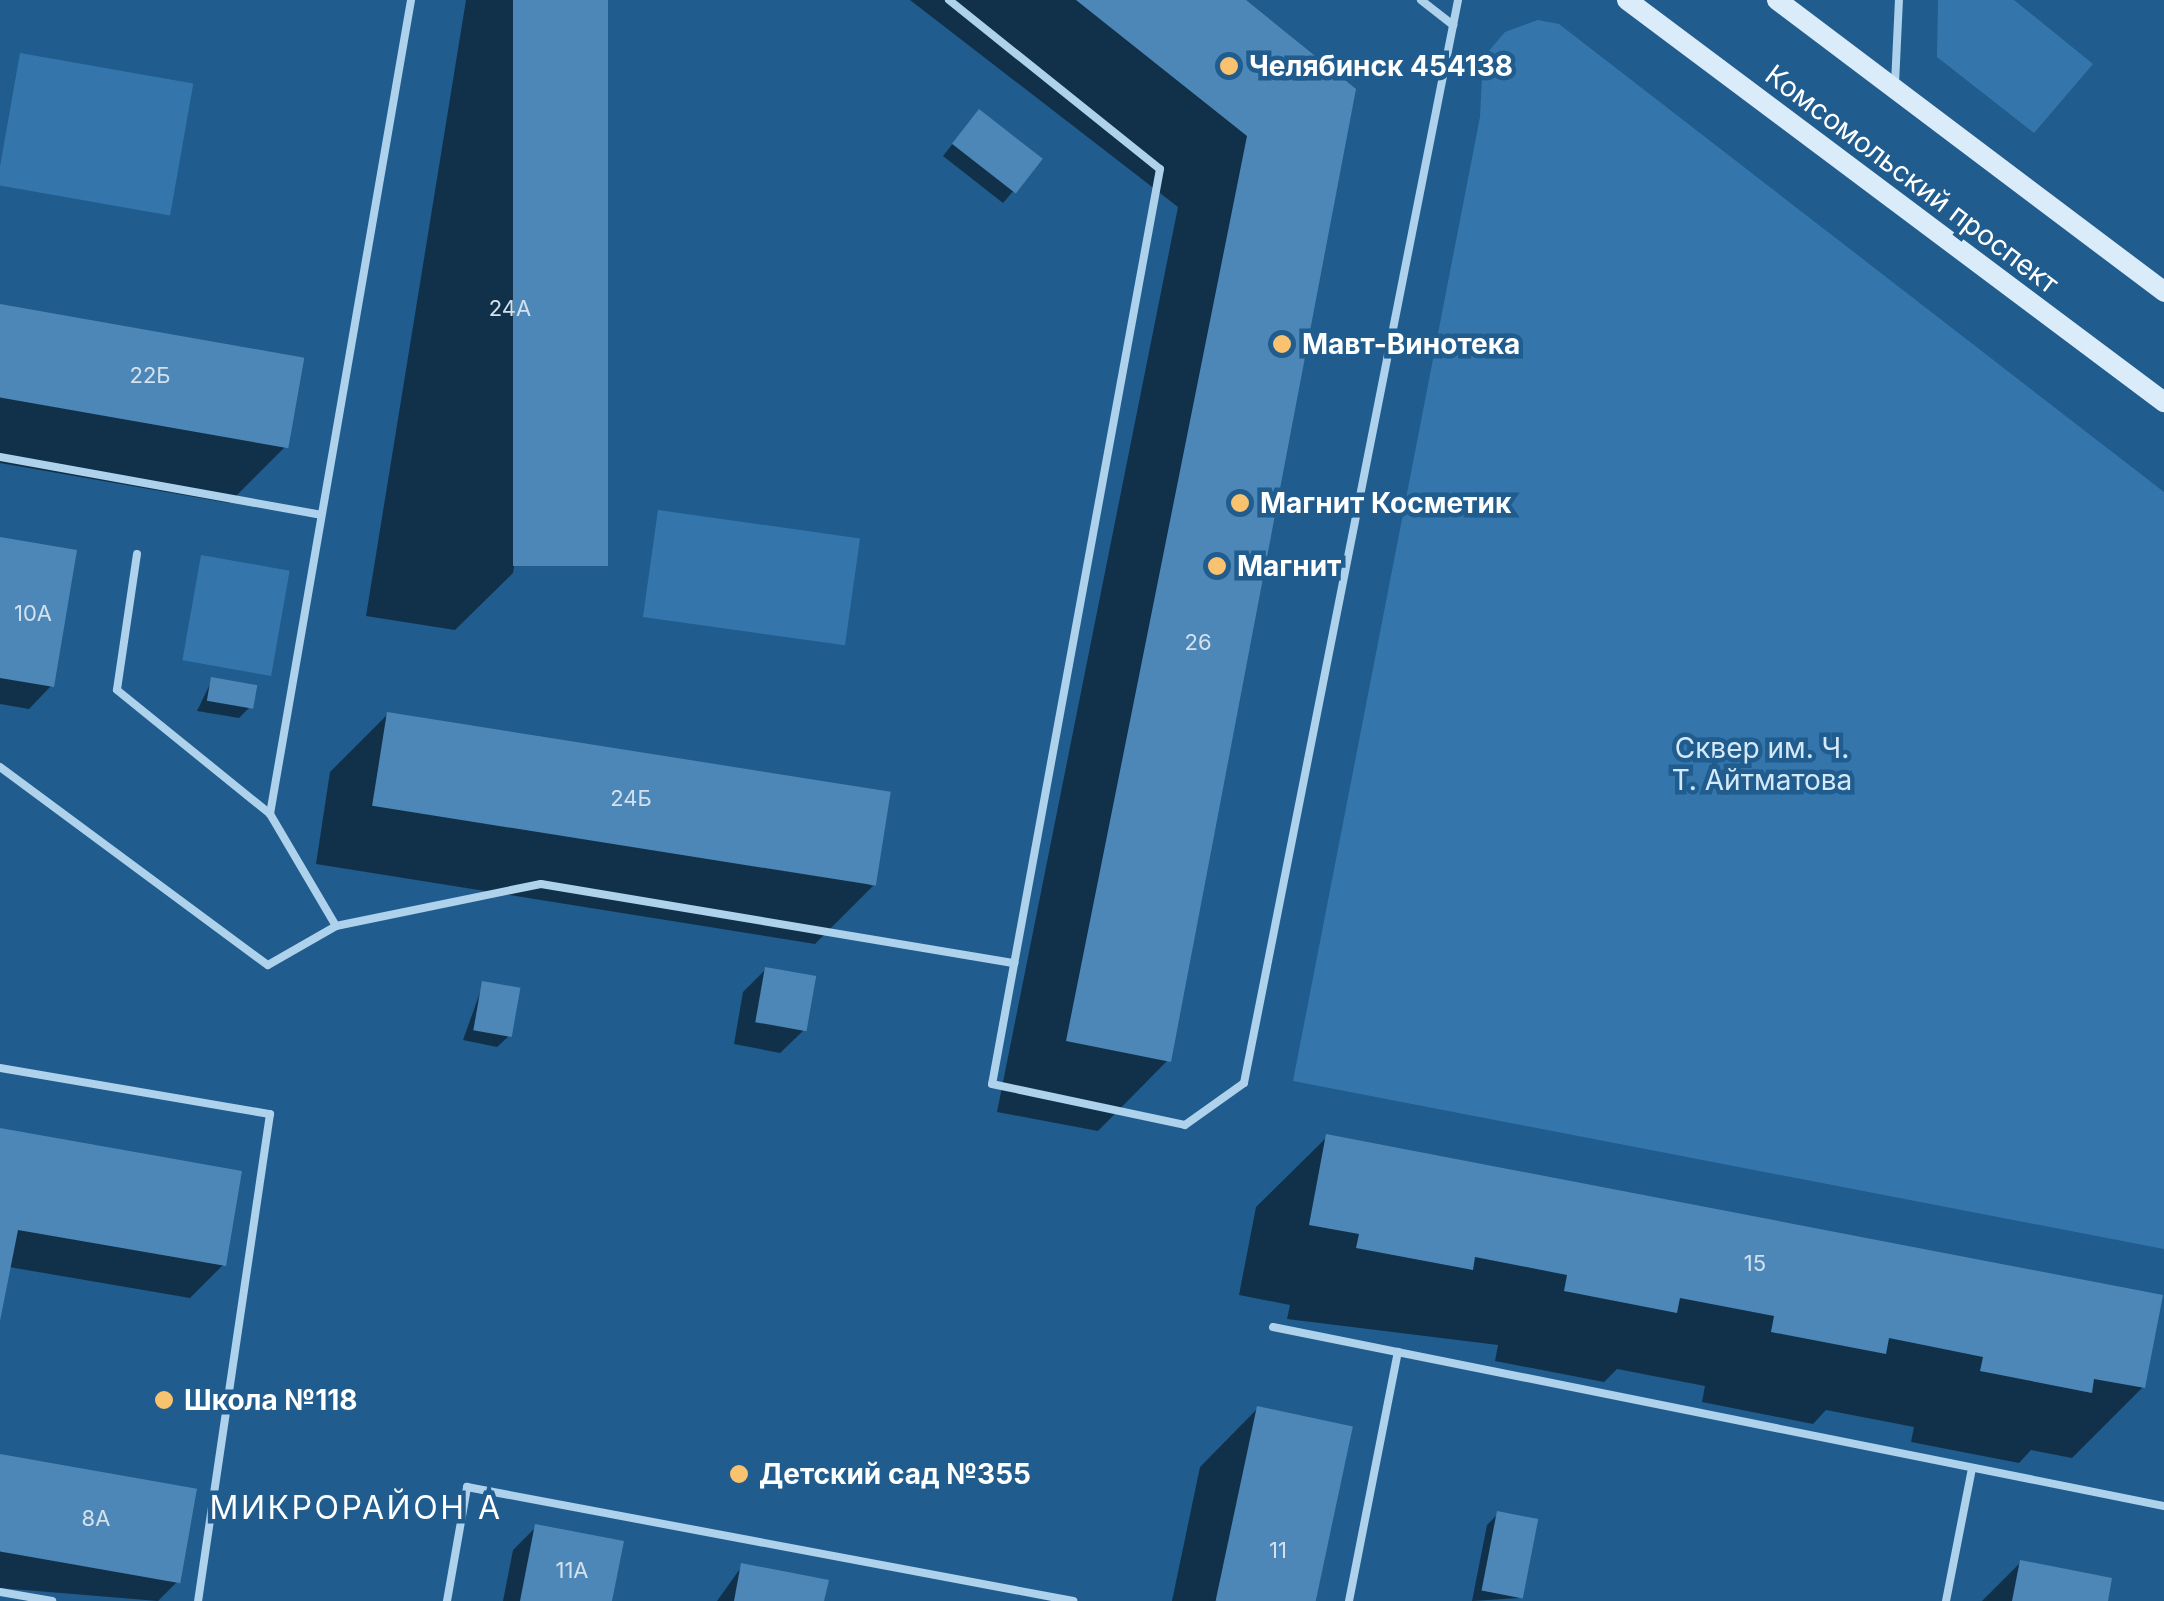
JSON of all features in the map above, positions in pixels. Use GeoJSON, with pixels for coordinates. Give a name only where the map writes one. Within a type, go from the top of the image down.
{"type":"FeatureCollection","features":[{"type":"Feature","properties":{"kind":"main road","name":"Комсомольский проспект"},"geometry":{"type":"LineString","coordinates":[[1627,0],[2164,402]]}},
{"type":"Feature","properties":{"kind":"main road"},"geometry":{"type":"LineString","coordinates":[[1778,0],[2164,292]]}},
{"type":"Feature","properties":{"kind":"lane"},"geometry":{"type":"LineString","coordinates":[[270,814],[318,514],[411,0]]}},
{"type":"Feature","properties":{"kind":"lane"},"geometry":{"type":"LineString","coordinates":[[948,0],[1160,169],[992,1084],[1185,1125],[1244,1083],[1458,0]]}},
{"type":"Feature","properties":{"kind":"lane"},"geometry":{"type":"LineString","coordinates":[[1422,0],[1453,25]]}},
{"type":"Feature","properties":{"kind":"lane"},"geometry":{"type":"LineString","coordinates":[[1894,89],[1899,0]]}},
{"type":"Feature","properties":{"kind":"lane"},"geometry":{"type":"LineString","coordinates":[[0,457],[318,514]]}},
{"type":"Feature","properties":{"kind":"lane"},"geometry":{"type":"LineString","coordinates":[[137,554],[117,690],[270,814],[336,926]]}},
{"type":"Feature","properties":{"kind":"lane"},"geometry":{"type":"LineString","coordinates":[[0,767],[268,965],[336,926],[541,884],[1014,963]]}},
{"type":"Feature","properties":{"kind":"lane"},"geometry":{"type":"LineString","coordinates":[[0,1068],[270,1114],[198,1601]]}},
{"type":"Feature","properties":{"kind":"lane"},"geometry":{"type":"LineString","coordinates":[[1273,1327],[2164,1506]]}},
{"type":"Feature","properties":{"kind":"lane"},"geometry":{"type":"LineString","coordinates":[[1349,1601],[1398,1352]]}},
{"type":"Feature","properties":{"kind":"lane"},"geometry":{"type":"LineString","coordinates":[[1946,1601],[1972,1469]]}},
{"type":"Feature","properties":{"kind":"lane"},"geometry":{"type":"LineString","coordinates":[[447,1601],[466,1487],[1073,1601]]}},
{"type":"Feature","properties":{"kind":"lane"},"geometry":{"type":"LineString","coordinates":[[0,1592],[52,1601]]}},
{"type":"Feature","properties":{"kind":"green space"},"geometry":{"type":"Polygon","coordinates":[[[1938,0],[2014,0],[2093,64],[2034,133],[1937,57],[1938,0]]]}},
{"type":"Feature","properties":{"kind":"green space","name":"Сквер им. Ч. Т. Айтматова"},"geometry":{"type":"Polygon","coordinates":[[[1538,20],[1559,24],[2164,492],[2164,1249],[1293,1081],[1480,117],[1483,58],[1505,32],[1538,20]]]}},
{"type":"Feature","properties":{"kind":"green space"},"geometry":{"type":"Polygon","coordinates":[[[20,53],[193,84],[170,216],[0,186],[20,53]]]}},
{"type":"Feature","properties":{"kind":"green space"},"geometry":{"type":"Polygon","coordinates":[[[658,510],[860,538],[845,645],[643,617],[658,510]]]}},
{"type":"Feature","properties":{"kind":"green space"},"geometry":{"type":"Polygon","coordinates":[[[201,555],[290,571],[271,676],[182,660],[201,555]]]}},
{"type":"Feature","properties":{"kind":"building"},"geometry":{"type":"Polygon","coordinates":[[[513,0],[608,0],[608,566],[513,566],[513,0]]]}},
{"type":"Feature","properties":{"kind":"building"},"geometry":{"type":"Polygon","coordinates":[[[1076,0],[1246,0],[1356,89],[1171,1062],[1066,1041],[1247,136],[1076,0]]]}},
{"type":"Feature","properties":{"kind":"building"},"geometry":{"type":"Polygon","coordinates":[[[979,109],[1043,159],[1016,194],[952,144],[979,109]]]}},
{"type":"Feature","properties":{"kind":"building"},"geometry":{"type":"Polygon","coordinates":[[[0,304],[304,358],[288,448],[0,397],[0,304]]]}},
{"type":"Feature","properties":{"kind":"building"},"geometry":{"type":"Polygon","coordinates":[[[0,537],[77,550],[54,687],[0,678],[0,537]]]}},
{"type":"Feature","properties":{"kind":"building"},"geometry":{"type":"Polygon","coordinates":[[[211,677],[257,685],[253,709],[207,701],[211,677]]]}},
{"type":"Feature","properties":{"kind":"building"},"geometry":{"type":"Polygon","coordinates":[[[387,712],[891,792],[876,886],[372,806],[387,712]]]}},
{"type":"Feature","properties":{"kind":"building"},"geometry":{"type":"Polygon","coordinates":[[[765,967],[816,976],[806,1031],[755,1022],[765,967]]]}},
{"type":"Feature","properties":{"kind":"building"},"geometry":{"type":"Polygon","coordinates":[[[482,981],[520,988],[512,1037],[473,1030],[482,981]]]}},
{"type":"Feature","properties":{"kind":"building"},"geometry":{"type":"Polygon","coordinates":[[[0,1128],[242,1171],[226,1266],[18,1230],[0,1321],[0,1128]]]}},
{"type":"Feature","properties":{"kind":"building"},"geometry":{"type":"Polygon","coordinates":[[[1326,1134],[2163,1295],[2145,1388],[2094,1379],[2092,1393],[1980,1371],[1983,1357],[1889,1338],[1886,1354],[1771,1332],[1774,1316],[1680,1298],[1677,1313],[1564,1291],[1567,1275],[1475,1257],[1473,1270],[1356,1248],[1359,1234],[1309,1225],[1326,1134]]]}},
{"type":"Feature","properties":{"kind":"building"},"geometry":{"type":"Polygon","coordinates":[[[1257,1406],[1353,1426],[1316,1601],[1216,1601],[1257,1406]]]}},
{"type":"Feature","properties":{"kind":"building"},"geometry":{"type":"Polygon","coordinates":[[[0,1454],[197,1489],[180,1583],[0,1551],[0,1454]]]}},
{"type":"Feature","properties":{"kind":"building"},"geometry":{"type":"Polygon","coordinates":[[[1497,1511],[1538,1519],[1523,1599],[1482,1591],[1497,1511]]]}},
{"type":"Feature","properties":{"kind":"building"},"geometry":{"type":"Polygon","coordinates":[[[535,1524],[624,1541],[612,1601],[520,1601],[535,1524]]]}},
{"type":"Feature","properties":{"kind":"building"},"geometry":{"type":"Polygon","coordinates":[[[2020,1560],[2112,1578],[2108,1601],[2012,1601],[2020,1560]]]}},
{"type":"Feature","properties":{"kind":"building"},"geometry":{"type":"Polygon","coordinates":[[[741,1563],[829,1580],[824,1601],[734,1601],[741,1563]]]}},
{"type":"Feature","properties":{"kind":"place","name":"Челябинск 454138"},"geometry":{"type":"Point","coordinates":[1229,66]}},
{"type":"Feature","properties":{"kind":"place","name":"Мавт-Винотека"},"geometry":{"type":"Point","coordinates":[1282,344]}},
{"type":"Feature","properties":{"kind":"place","name":"Магнит Косметик"},"geometry":{"type":"Point","coordinates":[1240,503]}},
{"type":"Feature","properties":{"kind":"place","name":"Магнит"},"geometry":{"type":"Point","coordinates":[1217,566]}},
{"type":"Feature","properties":{"kind":"place","name":"Школа №118"},"geometry":{"type":"Point","coordinates":[164,1400]}},
{"type":"Feature","properties":{"kind":"place","name":"Детский сад №355"},"geometry":{"type":"Point","coordinates":[739,1474]}},
{"type":"Feature","properties":{"kind":"district","name":"МИКРОРАЙОН А"},"geometry":{"type":"Point","coordinates":[356,1508]}}]}
